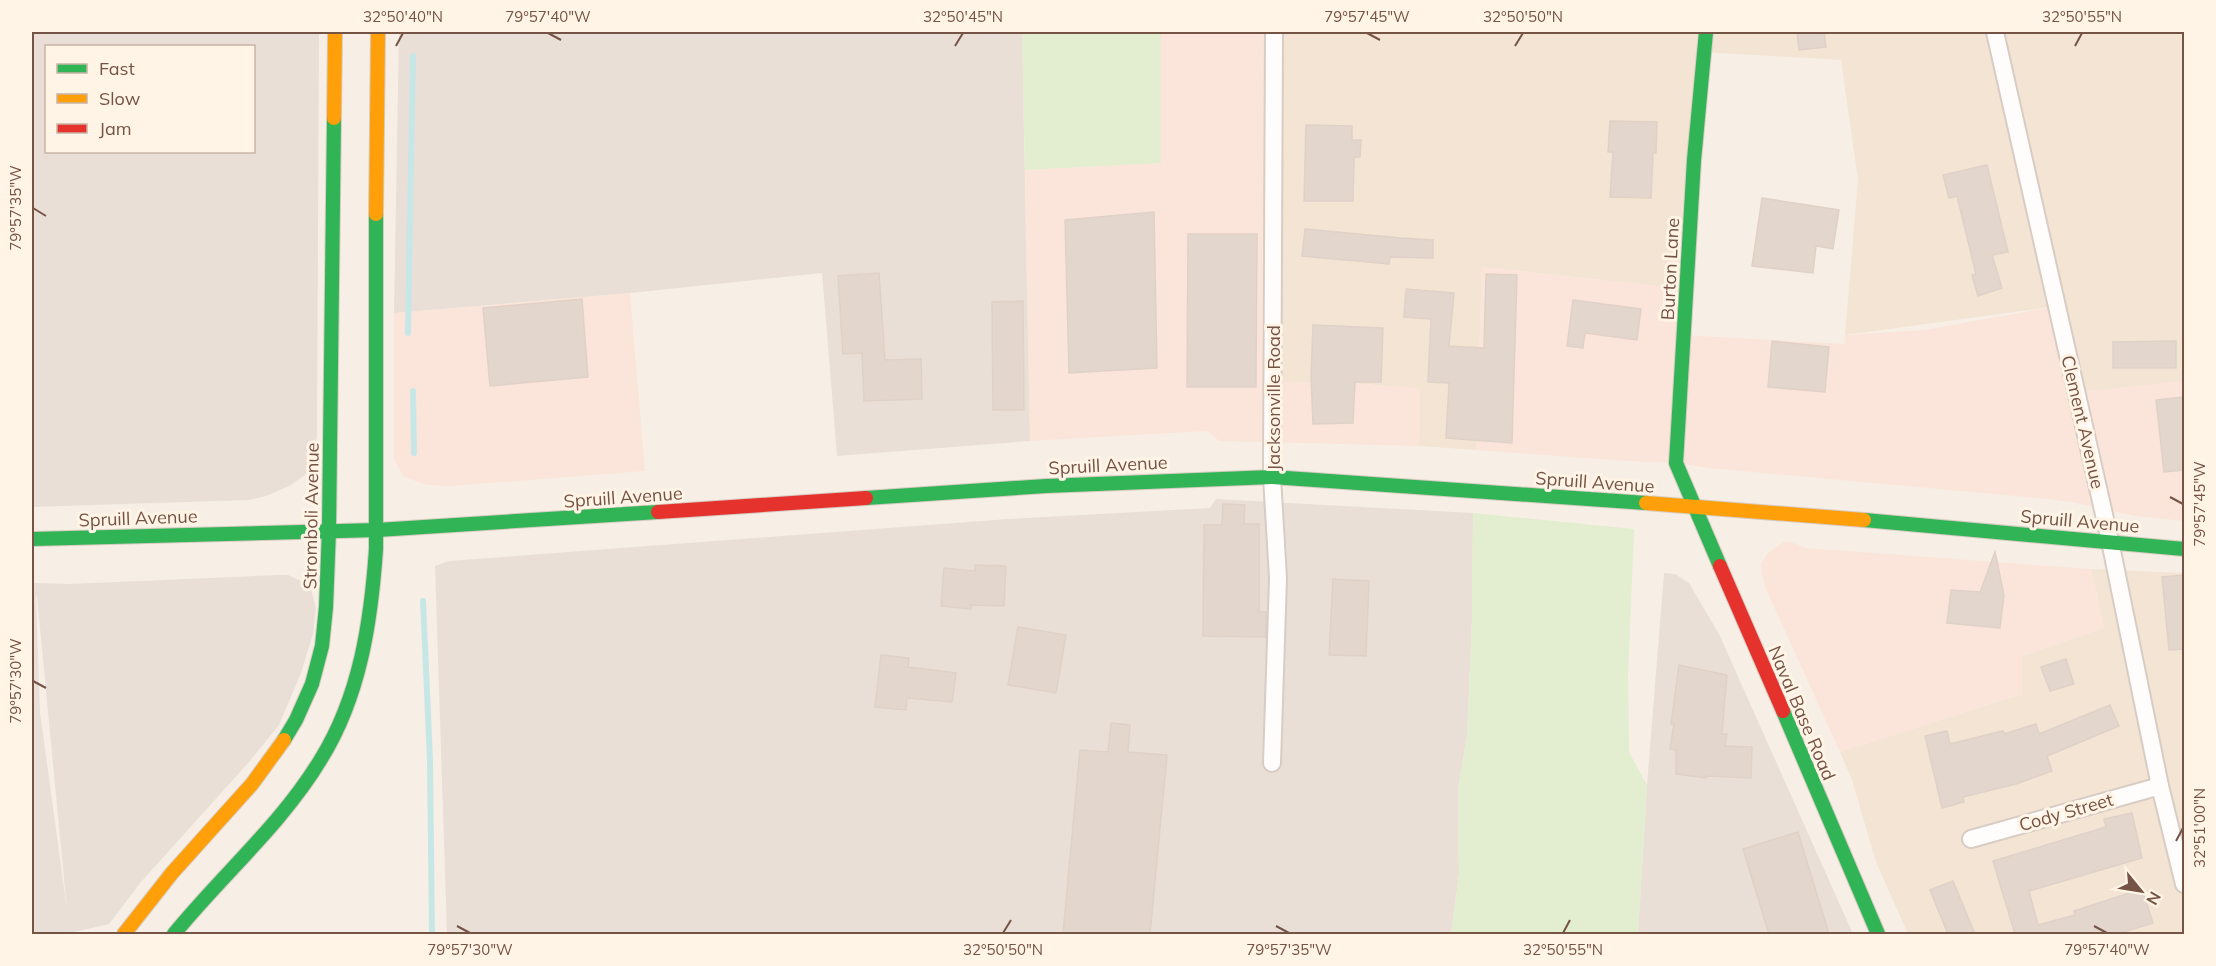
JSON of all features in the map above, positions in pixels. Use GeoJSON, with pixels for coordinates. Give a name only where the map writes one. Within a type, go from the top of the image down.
{"type":"FeatureCollection","features":[{"type":"Feature","properties":{"kind":"street","name":"Stromboli Avenue"},"geometry":{"type":"LineString","coordinates":[[124,934],[169,874],[272,759],[297,718],[312,685],[322,650],[329,530],[335,32]]}},
{"type":"Feature","properties":{"kind":"street"},"geometry":{"type":"LineString","coordinates":[[174,934],[211,889],[286,810],[311,775],[336,732],[356,686],[367,643],[377,530],[375,364],[378,32]]}},
{"type":"Feature","properties":{"kind":"street","name":"Jacksonville Road"},"geometry":{"type":"LineString","coordinates":[[1272,763],[1278,578],[1272,477],[1274,32]]}},
{"type":"Feature","properties":{"kind":"street","name":"Burton Lane"},"geometry":{"type":"LineString","coordinates":[[1694,506],[1676,462],[1694,160],[1706,32]]}},
{"type":"Feature","properties":{"kind":"street","name":"Clement Avenue"},"geometry":{"type":"LineString","coordinates":[[1995,32],[2110,541],[2160,786],[2184,884]]}},
{"type":"Feature","properties":{"kind":"street","name":"Spruill Avenue"},"geometry":{"type":"LineString","coordinates":[[32,539],[377,530],[1046,486],[1272,477],[1694,506],[2184,549]]}},
{"type":"Feature","properties":{"kind":"street","name":"Naval Base Road"},"geometry":{"type":"LineString","coordinates":[[1694,506],[1878,934]]}},
{"type":"Feature","properties":{"kind":"street","name":"Cody Street"},"geometry":{"type":"LineString","coordinates":[[1971,839],[2160,786]]}},
{"type":"Feature","properties":{"kind":"shaded area"},"geometry":{"type":"Polygon","coordinates":[[[32,32],[319,32],[317,437],[306,474],[291,485],[266,496],[249,500],[32,507],[32,32]]]}},
{"type":"Feature","properties":{"kind":"shaded area"},"geometry":{"type":"Polygon","coordinates":[[[399,32],[1022,32],[1030,441],[837,456],[822,273],[630,293],[394,313],[399,32]]]}},
{"type":"Feature","properties":{"kind":"shaded area"},"geometry":{"type":"Polygon","coordinates":[[[1161,32],[1274,32],[1273,382],[1420,388],[1419,446],[1219,441],[1207,431],[1030,441],[1025,170],[1161,163],[1161,32]]]}},
{"type":"Feature","properties":{"kind":"shaded area"},"geometry":{"type":"Polygon","coordinates":[[[1274,32],[2184,32],[2184,382],[2076,392],[2057,306],[1845,335],[1858,179],[1841,60],[1704,52],[1686,289],[1482,267],[1476,450],[1419,446],[1420,389],[1363,384],[1273,382],[1274,32]]]}},
{"type":"Feature","properties":{"kind":"shaded area"},"geometry":{"type":"Polygon","coordinates":[[[1482,267],[1686,289],[1684,335],[1844,344],[1845,335],[1924,330],[2057,306],[2076,392],[2184,381],[2184,521],[2135,516],[2072,502],[2038,498],[1708,468],[1676,463],[1476,450],[1482,267]]]}},
{"type":"Feature","properties":{"kind":"shaded area"},"geometry":{"type":"Polygon","coordinates":[[[630,293],[645,471],[452,486],[427,485],[404,477],[394,460],[394,313],[630,293]]]}},
{"type":"Feature","properties":{"kind":"shaded area"},"geometry":{"type":"Polygon","coordinates":[[[1216,499],[1473,513],[1472,620],[1467,736],[1458,789],[1459,874],[1451,934],[447,934],[435,566],[449,561],[1008,519],[1210,508],[1216,499]]]}},
{"type":"Feature","properties":{"kind":"shaded area"},"geometry":{"type":"Polygon","coordinates":[[[1783,542],[1791,542],[1806,548],[2091,569],[2104,628],[2022,656],[2022,694],[1840,752],[1765,587],[1761,564],[1767,554],[1783,542]]]}},
{"type":"Feature","properties":{"kind":"shaded area"},"geometry":{"type":"Polygon","coordinates":[[[2091,569],[2184,573],[2184,934],[1908,934],[1876,862],[1852,780],[1840,752],[2022,694],[2022,656],[2104,628],[2091,569]]]}},
{"type":"Feature","properties":{"kind":"shaded area"},"geometry":{"type":"Polygon","coordinates":[[[1664,573],[1675,574],[1689,583],[1719,634],[1853,934],[1638,934],[1664,573]]]}},
{"type":"Feature","properties":{"kind":"shaded area"},"geometry":{"type":"Polygon","coordinates":[[[288,575],[305,583],[311,589],[316,608],[313,634],[301,673],[279,725],[249,762],[141,882],[109,924],[66,934],[32,934],[32,583],[70,584],[288,575]],[[37,597],[40,712],[67,910],[37,597]]]}},
{"type":"Feature","properties":{"kind":"green space"},"geometry":{"type":"Polygon","coordinates":[[[1022,32],[1161,32],[1161,163],[1025,170],[1022,32]]]}},
{"type":"Feature","properties":{"kind":"green space"},"geometry":{"type":"Polygon","coordinates":[[[1473,513],[1634,529],[1628,675],[1629,752],[1647,785],[1638,934],[1451,934],[1459,874],[1458,789],[1467,736],[1472,620],[1473,513]]]}},
{"type":"Feature","properties":{"kind":"building"},"geometry":{"type":"Polygon","coordinates":[[[1797,32],[1824,32],[1826,47],[1799,50],[1797,32]]]}},
{"type":"Feature","properties":{"kind":"building"},"geometry":{"type":"Polygon","coordinates":[[[1610,121],[1657,122],[1651,198],[1610,197],[1613,152],[1608,152],[1610,121]]]}},
{"type":"Feature","properties":{"kind":"building"},"geometry":{"type":"Polygon","coordinates":[[[1306,125],[1352,126],[1352,140],[1361,140],[1360,157],[1354,157],[1353,201],[1304,201],[1306,125]]]}},
{"type":"Feature","properties":{"kind":"building"},"geometry":{"type":"Polygon","coordinates":[[[1987,165],[2008,252],[1992,255],[2002,288],[1978,296],[1972,275],[1976,274],[1957,196],[1949,198],[1943,175],[1987,165]]]}},
{"type":"Feature","properties":{"kind":"building"},"geometry":{"type":"Polygon","coordinates":[[[1762,198],[1839,210],[1833,249],[1816,246],[1813,273],[1752,266],[1762,198]]]}},
{"type":"Feature","properties":{"kind":"building"},"geometry":{"type":"Polygon","coordinates":[[[1154,212],[1157,368],[1069,373],[1065,220],[1154,212]]]}},
{"type":"Feature","properties":{"kind":"building"},"geometry":{"type":"Polygon","coordinates":[[[1305,229],[1433,240],[1433,258],[1390,257],[1389,264],[1302,256],[1305,229]]]}},
{"type":"Feature","properties":{"kind":"building"},"geometry":{"type":"Polygon","coordinates":[[[1188,234],[1257,234],[1256,387],[1187,387],[1188,234]]]}},
{"type":"Feature","properties":{"kind":"building"},"geometry":{"type":"Polygon","coordinates":[[[879,273],[885,360],[921,359],[922,399],[864,401],[862,353],[843,354],[838,276],[879,273]]]}},
{"type":"Feature","properties":{"kind":"building"},"geometry":{"type":"Polygon","coordinates":[[[1486,274],[1517,275],[1512,443],[1446,438],[1449,383],[1428,382],[1431,319],[1404,317],[1406,289],[1454,293],[1449,346],[1484,348],[1486,274]]]}},
{"type":"Feature","properties":{"kind":"building"},"geometry":{"type":"Polygon","coordinates":[[[582,299],[588,377],[490,386],[483,308],[582,299]]]}},
{"type":"Feature","properties":{"kind":"building"},"geometry":{"type":"Polygon","coordinates":[[[1573,300],[1641,309],[1637,340],[1585,333],[1583,348],[1567,346],[1573,300]]]}},
{"type":"Feature","properties":{"kind":"building"},"geometry":{"type":"Polygon","coordinates":[[[1023,301],[1024,410],[993,410],[992,302],[1023,301]]]}},
{"type":"Feature","properties":{"kind":"building"},"geometry":{"type":"Polygon","coordinates":[[[1313,325],[1383,328],[1381,382],[1355,382],[1353,423],[1313,424],[1311,377],[1313,325]]]}},
{"type":"Feature","properties":{"kind":"building"},"geometry":{"type":"Polygon","coordinates":[[[1772,341],[1829,347],[1825,392],[1768,387],[1772,341]]]}},
{"type":"Feature","properties":{"kind":"building"},"geometry":{"type":"Polygon","coordinates":[[[2176,341],[2176,368],[2113,368],[2113,342],[2176,341]]]}},
{"type":"Feature","properties":{"kind":"building"},"geometry":{"type":"Polygon","coordinates":[[[2184,397],[2184,470],[2164,472],[2156,400],[2184,397]]]}},
{"type":"Feature","properties":{"kind":"building"},"geometry":{"type":"Polygon","coordinates":[[[1223,504],[1245,505],[1244,524],[1259,524],[1259,612],[1266,612],[1266,637],[1203,636],[1204,525],[1222,525],[1223,504]]]}},
{"type":"Feature","properties":{"kind":"building"},"geometry":{"type":"Polygon","coordinates":[[[1995,552],[2004,595],[2000,628],[1947,623],[1951,590],[1980,592],[1995,552]]]}},
{"type":"Feature","properties":{"kind":"building"},"geometry":{"type":"Polygon","coordinates":[[[975,565],[1006,566],[1004,606],[971,605],[971,609],[941,606],[944,568],[975,571],[975,565]]]}},
{"type":"Feature","properties":{"kind":"building"},"geometry":{"type":"Polygon","coordinates":[[[2184,575],[2184,649],[2169,650],[2162,577],[2184,575]]]}},
{"type":"Feature","properties":{"kind":"building"},"geometry":{"type":"Polygon","coordinates":[[[1333,579],[1369,581],[1366,656],[1329,655],[1333,579]]]}},
{"type":"Feature","properties":{"kind":"building"},"geometry":{"type":"Polygon","coordinates":[[[1018,627],[1066,635],[1056,693],[1008,685],[1018,627]]]}},
{"type":"Feature","properties":{"kind":"building"},"geometry":{"type":"Polygon","coordinates":[[[881,655],[909,658],[908,667],[956,673],[952,702],[907,698],[906,710],[875,707],[881,655]]]}},
{"type":"Feature","properties":{"kind":"building"},"geometry":{"type":"Polygon","coordinates":[[[2066,659],[2074,684],[2050,691],[2041,667],[2066,659]]]}},
{"type":"Feature","properties":{"kind":"building"},"geometry":{"type":"Polygon","coordinates":[[[1679,665],[1727,675],[1722,734],[1727,734],[1725,746],[1752,747],[1751,778],[1706,776],[1706,778],[1676,774],[1676,750],[1670,749],[1679,665]]]}},
{"type":"Feature","properties":{"kind":"building"},"geometry":{"type":"Polygon","coordinates":[[[2110,705],[2119,726],[2047,756],[2052,771],[2016,784],[1963,797],[1964,802],[1942,808],[1925,736],[1947,731],[1950,744],[2003,731],[2004,734],[2036,724],[2039,734],[2110,705]]]}},
{"type":"Feature","properties":{"kind":"building"},"geometry":{"type":"Polygon","coordinates":[[[1111,723],[1130,725],[1128,752],[1167,755],[1150,934],[1063,934],[1080,750],[1108,752],[1111,723]]]}},
{"type":"Feature","properties":{"kind":"building"},"geometry":{"type":"Polygon","coordinates":[[[2132,813],[2142,858],[2029,891],[2038,925],[2075,915],[2074,911],[2142,889],[2153,923],[2117,934],[2015,934],[1993,861],[2106,827],[2104,819],[2132,813]]]}},
{"type":"Feature","properties":{"kind":"building"},"geometry":{"type":"Polygon","coordinates":[[[1798,832],[1829,934],[1769,934],[1743,849],[1798,832]]]}},
{"type":"Feature","properties":{"kind":"building"},"geometry":{"type":"Polygon","coordinates":[[[1953,881],[1975,934],[1948,934],[1930,890],[1953,881]]]}},
{"type":"Feature","properties":{"kind":"waterway"},"geometry":{"type":"LineString","coordinates":[[408,333],[413,56]]}},
{"type":"Feature","properties":{"kind":"waterway"},"geometry":{"type":"LineString","coordinates":[[413,391],[414,453]]}},
{"type":"Feature","properties":{"kind":"waterway"},"geometry":{"type":"LineString","coordinates":[[423,601],[430,760],[432,934]]}},
{"type":"Feature","properties":{"kind":"traffic: fast"},"geometry":{"type":"LineString","coordinates":[[1706,32],[1694,160],[1676,463],[1720,566]]}},
{"type":"Feature","properties":{"kind":"traffic: fast"},"geometry":{"type":"LineString","coordinates":[[284,740],[312,684],[322,646],[326,607],[334,118]]}},
{"type":"Feature","properties":{"kind":"traffic: fast"},"geometry":{"type":"LineString","coordinates":[[174,934],[270,827],[305,783],[334,735],[354,684],[367,631],[376,549],[376,214]]}},
{"type":"Feature","properties":{"kind":"traffic: fast"},"geometry":{"type":"LineString","coordinates":[[866,498],[1046,486],[1272,477],[1646,503]]}},
{"type":"Feature","properties":{"kind":"traffic: fast"},"geometry":{"type":"LineString","coordinates":[[32,539],[377,530],[658,512]]}},
{"type":"Feature","properties":{"kind":"traffic: fast"},"geometry":{"type":"LineString","coordinates":[[1864,520],[2184,549]]}},
{"type":"Feature","properties":{"kind":"traffic: fast"},"geometry":{"type":"LineString","coordinates":[[1783,711],[1878,934]]}},
{"type":"Feature","properties":{"kind":"traffic: slow"},"geometry":{"type":"LineString","coordinates":[[334,118],[335,32]]}},
{"type":"Feature","properties":{"kind":"traffic: slow"},"geometry":{"type":"LineString","coordinates":[[376,214],[378,32]]}},
{"type":"Feature","properties":{"kind":"traffic: slow"},"geometry":{"type":"LineString","coordinates":[[1646,503],[1864,520]]}},
{"type":"Feature","properties":{"kind":"traffic: slow"},"geometry":{"type":"LineString","coordinates":[[124,934],[172,873],[252,784],[284,740]]}},
{"type":"Feature","properties":{"kind":"traffic: jam"},"geometry":{"type":"LineString","coordinates":[[658,512],[866,498]]}},
{"type":"Feature","properties":{"kind":"traffic: jam"},"geometry":{"type":"LineString","coordinates":[[1720,566],[1783,711]]}}]}
